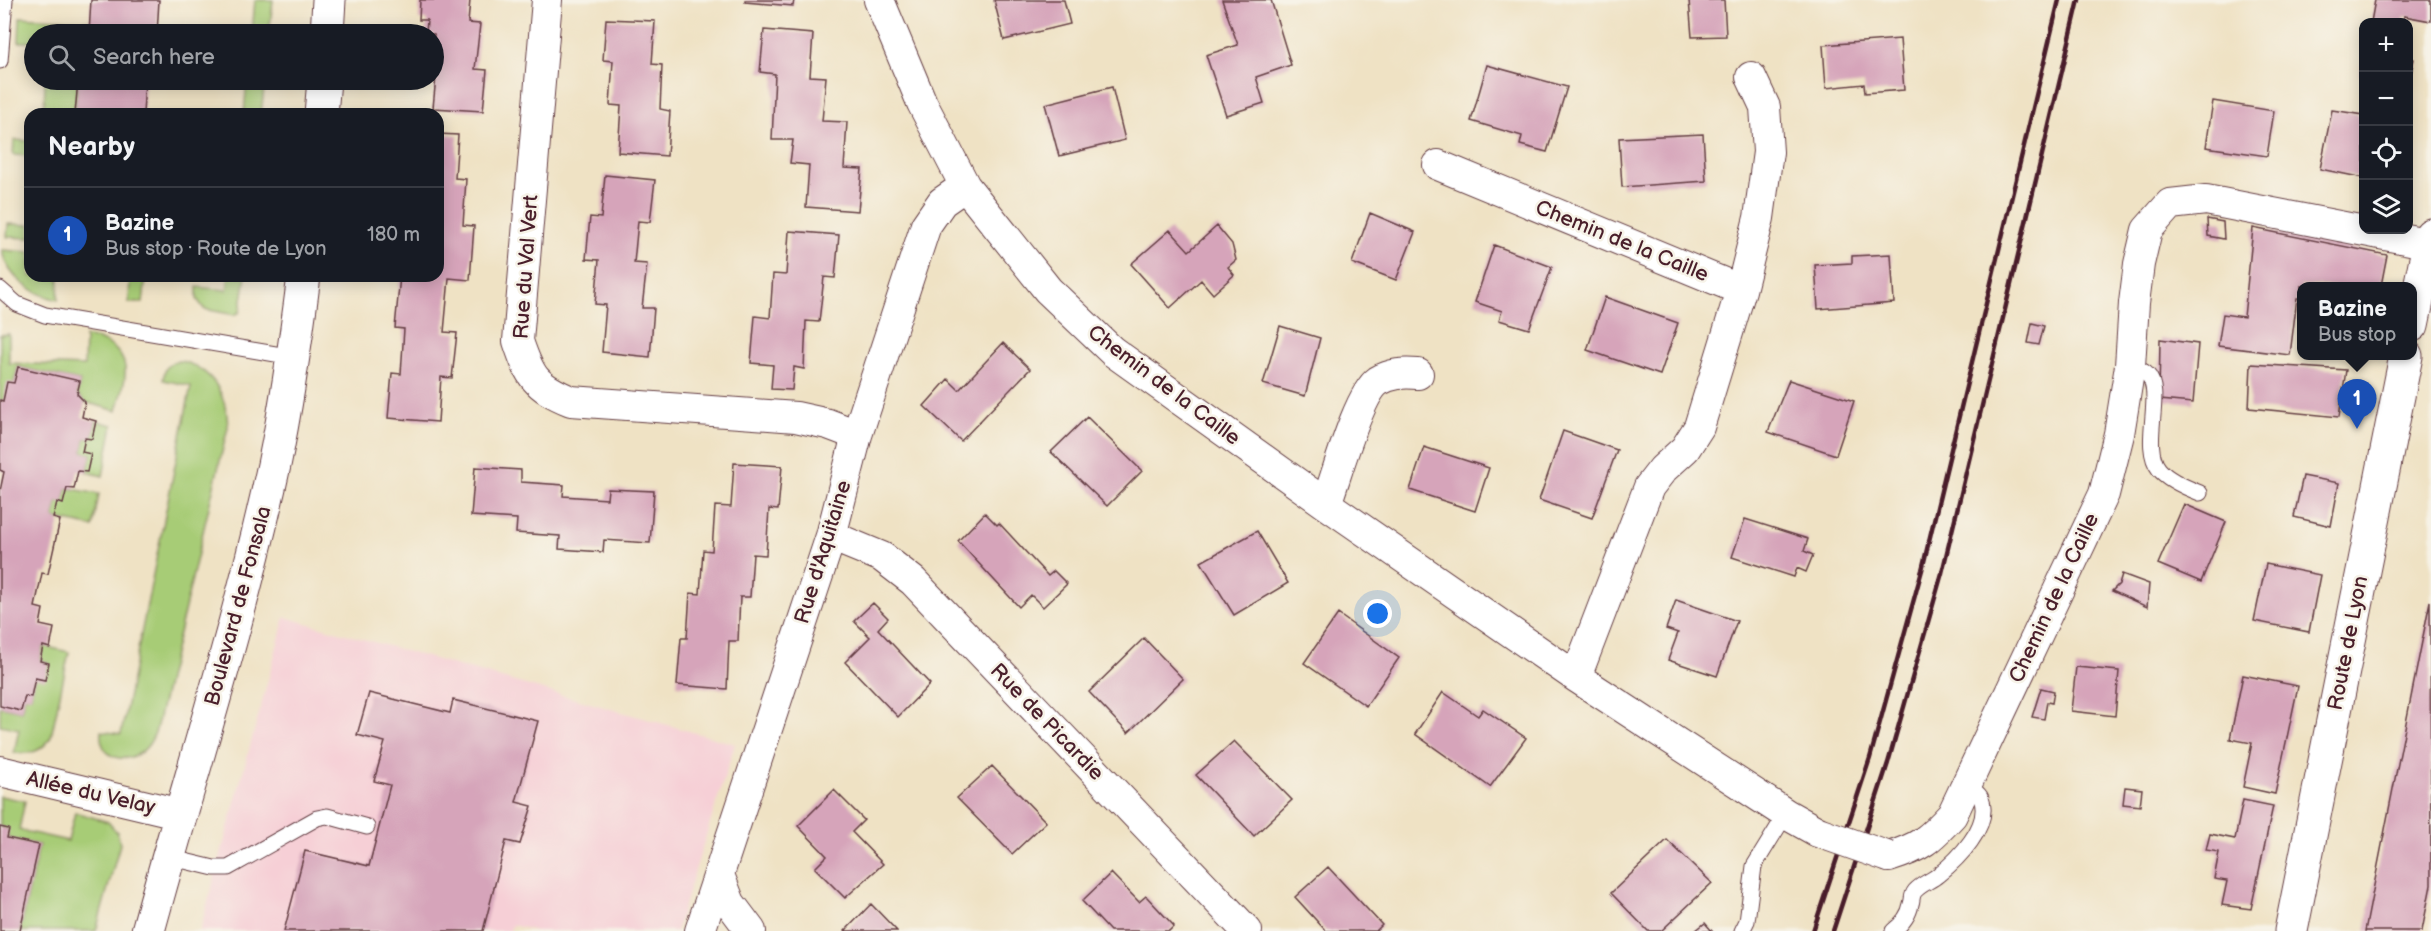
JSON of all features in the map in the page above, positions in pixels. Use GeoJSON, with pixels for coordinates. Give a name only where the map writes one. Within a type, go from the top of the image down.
{"type":"FeatureCollection","features":[{"type":"Feature","properties":{"kind":"street"},"geometry":{"type":"LineString","coordinates":[[328,24],[329,0]]}},
{"type":"Feature","properties":{"kind":"street","name":"Rue du Val Vert"},"geometry":{"type":"LineString","coordinates":[[547,0],[518,341],[527,369],[545,390],[571,401],[796,417],[828,424],[857,435]]}},
{"type":"Feature","properties":{"kind":"street","name":"Chemin de la Caille"},"geometry":{"type":"LineString","coordinates":[[879,0],[922,103],[965,186],[1048,290],[1112,351],[1326,504],[1576,677],[1786,814],[1818,832],[1889,857],[1915,849],[1935,833],[1952,814],[1968,785],[2104,494],[2119,434],[2130,366],[2134,303],[2147,230],[2170,204],[2206,200],[2430,241]]}},
{"type":"Feature","properties":{"kind":"street"},"geometry":{"type":"LineString","coordinates":[[1576,677],[1649,487],[1663,469],[1685,449],[1699,428],[1741,290],[1758,218],[1768,152],[1765,107],[1751,78]]}},
{"type":"Feature","properties":{"kind":"street"},"geometry":{"type":"LineString","coordinates":[[322,108],[323,90]]}},
{"type":"Feature","properties":{"kind":"street","name":"Chemin de la Caille"},"geometry":{"type":"LineString","coordinates":[[1438,165],[1741,290]]}},
{"type":"Feature","properties":{"kind":"street","name":"Rue d'Aquitaine"},"geometry":{"type":"LineString","coordinates":[[699,931],[831,536],[857,435],[926,225],[942,202],[965,186]]}},
{"type":"Feature","properties":{"kind":"street"},"geometry":{"type":"LineString","coordinates":[[2417,302],[2430,241]]}},
{"type":"Feature","properties":{"kind":"street","name":"Boulevard de Fonsala"},"geometry":{"type":"LineString","coordinates":[[148,931],[248,570],[274,464],[293,357],[303,282]]}},
{"type":"Feature","properties":{"kind":"street","name":"Route de Lyon"},"geometry":{"type":"LineString","coordinates":[[2291,931],[2405,360]]}},
{"type":"Feature","properties":{"kind":"street"},"geometry":{"type":"LineString","coordinates":[[1326,504],[1365,397],[1377,382],[1396,373],[1418,374]]}},
{"type":"Feature","properties":{"kind":"street","name":"Rue de Picardie"},"geometry":{"type":"LineString","coordinates":[[831,536],[882,557],[914,581],[1247,931]]}},
{"type":"Feature","properties":{"kind":"street","name":"Allée du Velay"},"geometry":{"type":"LineString","coordinates":[[0,771],[181,814]]}},
{"type":"Feature","properties":{"kind":"street"},"geometry":{"type":"LineString","coordinates":[[719,875],[730,903],[751,931]]}},
{"type":"Feature","properties":{"kind":"lane"},"geometry":{"type":"LineString","coordinates":[[0,61],[5,0]]}},
{"type":"Feature","properties":{"kind":"lane"},"geometry":{"type":"LineString","coordinates":[[0,289],[17,304],[45,315],[293,357]]}},
{"type":"Feature","properties":{"kind":"lane"},"geometry":{"type":"LineString","coordinates":[[2130,366],[2147,373],[2151,382],[2153,457],[2159,469],[2169,477],[2200,493]]}},
{"type":"Feature","properties":{"kind":"lane"},"geometry":{"type":"LineString","coordinates":[[1893,931],[1902,924],[1907,916],[1912,904],[1912,895],[1917,888],[1935,878],[1959,858],[1975,836],[1983,812],[1980,796],[1968,785]]}},
{"type":"Feature","properties":{"kind":"lane"},"geometry":{"type":"LineString","coordinates":[[1742,931],[1747,921],[1754,866],[1786,814]]}},
{"type":"Feature","properties":{"kind":"lane"},"geometry":{"type":"LineString","coordinates":[[168,857],[217,868],[228,868],[317,818],[327,816],[367,827]]}},
{"type":"Feature","properties":{"kind":"shaded area"},"geometry":{"type":"Polygon","coordinates":[[[285,617],[735,744],[676,931],[536,931],[512,925],[510,931],[200,931],[285,617]]]}},
{"type":"Feature","properties":{"kind":"green space"},"geometry":{"type":"Polygon","coordinates":[[[255,0],[273,0],[270,24],[253,24],[255,0]]]}},
{"type":"Feature","properties":{"kind":"green space"},"geometry":{"type":"Polygon","coordinates":[[[20,17],[90,21],[90,24],[24,24],[24,42],[19,42],[20,17]]]}},
{"type":"Feature","properties":{"kind":"green space"},"geometry":{"type":"Polygon","coordinates":[[[45,90],[77,90],[76,108],[44,108],[45,90]]]}},
{"type":"Feature","properties":{"kind":"green space"},"geometry":{"type":"Polygon","coordinates":[[[246,90],[264,90],[262,108],[245,108],[246,90]]]}},
{"type":"Feature","properties":{"kind":"green space"},"geometry":{"type":"Polygon","coordinates":[[[14,140],[24,141],[24,156],[13,155],[14,140]]]}},
{"type":"Feature","properties":{"kind":"green space"},"geometry":{"type":"Polygon","coordinates":[[[8,224],[24,225],[24,238],[7,237],[8,224]]]}},
{"type":"Feature","properties":{"kind":"green space"},"geometry":{"type":"Polygon","coordinates":[[[2,250],[24,252],[24,282],[59,282],[58,300],[39,294],[22,283],[9,269],[2,250]]]}},
{"type":"Feature","properties":{"kind":"green space"},"geometry":{"type":"Polygon","coordinates":[[[130,282],[145,282],[143,303],[129,303],[130,282]]]}},
{"type":"Feature","properties":{"kind":"green space"},"geometry":{"type":"Polygon","coordinates":[[[228,282],[245,282],[240,312],[235,315],[204,309],[197,299],[197,287],[227,290],[228,282]]]}},
{"type":"Feature","properties":{"kind":"green space"},"geometry":{"type":"Polygon","coordinates":[[[9,334],[9,363],[84,366],[85,337],[98,339],[110,345],[120,355],[125,367],[124,383],[117,411],[85,402],[77,394],[80,381],[18,367],[14,383],[3,401],[0,400],[0,335],[9,334]]]}},
{"type":"Feature","properties":{"kind":"green space"},"geometry":{"type":"Polygon","coordinates":[[[181,361],[202,370],[216,385],[225,404],[228,427],[156,730],[142,751],[134,756],[118,758],[105,749],[101,731],[121,734],[191,386],[163,380],[168,366],[181,361]]]}},
{"type":"Feature","properties":{"kind":"green space"},"geometry":{"type":"Polygon","coordinates":[[[96,421],[113,425],[103,476],[87,472],[91,454],[82,452],[85,438],[92,439],[96,421]]]}},
{"type":"Feature","properties":{"kind":"green space"},"geometry":{"type":"Polygon","coordinates":[[[67,488],[99,494],[93,527],[53,518],[57,502],[63,503],[67,488]]]}},
{"type":"Feature","properties":{"kind":"green space"},"geometry":{"type":"Polygon","coordinates":[[[43,646],[69,652],[51,737],[44,746],[36,751],[14,753],[19,729],[0,725],[0,706],[21,711],[25,696],[31,696],[35,678],[49,663],[40,661],[43,646]]]}},
{"type":"Feature","properties":{"kind":"green space"},"geometry":{"type":"Polygon","coordinates":[[[0,796],[25,801],[19,830],[68,841],[75,812],[108,822],[117,832],[120,844],[96,931],[20,931],[39,845],[7,838],[8,829],[0,827],[0,796]]]}},
{"type":"Feature","properties":{"kind":"building"},"geometry":{"type":"Polygon","coordinates":[[[91,0],[159,0],[158,24],[90,24],[91,0]]]}},
{"type":"Feature","properties":{"kind":"building"},"geometry":{"type":"Polygon","coordinates":[[[420,0],[470,0],[468,23],[480,24],[475,69],[487,70],[483,111],[433,108],[435,90],[444,90],[444,24],[427,24],[427,20],[419,20],[420,0]]]}},
{"type":"Feature","properties":{"kind":"building"},"geometry":{"type":"Polygon","coordinates":[[[745,0],[794,0],[793,6],[745,2],[745,0]]]}},
{"type":"Feature","properties":{"kind":"building"},"geometry":{"type":"Polygon","coordinates":[[[994,0],[1064,0],[1070,24],[1004,40],[994,0]]]}},
{"type":"Feature","properties":{"kind":"building"},"geometry":{"type":"Polygon","coordinates":[[[1222,0],[1271,0],[1291,65],[1256,77],[1264,103],[1226,115],[1206,55],[1238,45],[1222,0]]]}},
{"type":"Feature","properties":{"kind":"building"},"geometry":{"type":"Polygon","coordinates":[[[1689,0],[1724,0],[1726,36],[1692,37],[1689,0]]]}},
{"type":"Feature","properties":{"kind":"building"},"geometry":{"type":"Polygon","coordinates":[[[2375,0],[2431,0],[2431,21],[2404,16],[2404,18],[2372,18],[2375,0]]]}},
{"type":"Feature","properties":{"kind":"building"},"geometry":{"type":"Polygon","coordinates":[[[606,19],[655,21],[652,64],[662,65],[660,109],[670,111],[667,156],[618,152],[621,106],[610,105],[613,61],[603,60],[606,19]]]}},
{"type":"Feature","properties":{"kind":"building"},"geometry":{"type":"Polygon","coordinates":[[[764,30],[813,34],[810,76],[826,77],[822,121],[847,122],[844,168],[862,169],[858,211],[806,207],[809,165],[790,163],[793,140],[772,140],[775,74],[760,72],[764,30]]]}},
{"type":"Feature","properties":{"kind":"building"},"geometry":{"type":"Polygon","coordinates":[[[1900,39],[1904,90],[1865,93],[1864,84],[1826,88],[1823,45],[1900,39]]]}},
{"type":"Feature","properties":{"kind":"building"},"geometry":{"type":"Polygon","coordinates":[[[1487,65],[1567,87],[1547,152],[1520,145],[1522,136],[1471,121],[1487,65]]]}},
{"type":"Feature","properties":{"kind":"building"},"geometry":{"type":"Polygon","coordinates":[[[1112,87],[1125,140],[1059,156],[1045,104],[1112,87]]]}},
{"type":"Feature","properties":{"kind":"building"},"geometry":{"type":"Polygon","coordinates":[[[77,90],[144,90],[143,108],[76,108],[77,90]]]}},
{"type":"Feature","properties":{"kind":"building"},"geometry":{"type":"Polygon","coordinates":[[[2213,101],[2274,111],[2267,156],[2206,147],[2213,101]]]}},
{"type":"Feature","properties":{"kind":"building"},"geometry":{"type":"Polygon","coordinates":[[[2332,110],[2359,114],[2359,177],[2320,169],[2332,110]]]}},
{"type":"Feature","properties":{"kind":"building"},"geometry":{"type":"Polygon","coordinates":[[[444,134],[458,135],[455,178],[466,179],[463,225],[474,226],[470,280],[449,278],[444,332],[457,333],[452,378],[441,377],[438,422],[388,418],[392,373],[401,374],[404,329],[395,328],[399,282],[444,282],[444,134]]]}},
{"type":"Feature","properties":{"kind":"building"},"geometry":{"type":"Polygon","coordinates":[[[1703,134],[1706,181],[1622,187],[1619,138],[1703,134]]]}},
{"type":"Feature","properties":{"kind":"building"},"geometry":{"type":"Polygon","coordinates":[[[605,175],[655,180],[650,222],[638,221],[634,263],[647,264],[642,308],[654,308],[650,357],[602,352],[606,305],[595,304],[599,260],[586,259],[590,217],[601,218],[605,175]]]}},
{"type":"Feature","properties":{"kind":"building"},"geometry":{"type":"Polygon","coordinates":[[[1370,213],[1415,232],[1396,280],[1352,263],[1370,213]]]}},
{"type":"Feature","properties":{"kind":"building"},"geometry":{"type":"Polygon","coordinates":[[[2207,219],[2223,222],[2224,239],[2208,236],[2207,219]]]}},
{"type":"Feature","properties":{"kind":"building"},"geometry":{"type":"Polygon","coordinates":[[[1217,226],[1232,244],[1236,260],[1228,267],[1234,275],[1213,294],[1201,280],[1170,308],[1131,264],[1170,230],[1189,251],[1217,226]]]}},
{"type":"Feature","properties":{"kind":"building"},"geometry":{"type":"Polygon","coordinates":[[[2253,228],[2387,255],[2382,282],[2297,282],[2290,355],[2218,346],[2223,314],[2244,317],[2253,228]]]}},
{"type":"Feature","properties":{"kind":"building"},"geometry":{"type":"Polygon","coordinates":[[[789,231],[839,235],[835,278],[824,277],[819,322],[806,321],[804,369],[794,367],[792,390],[771,389],[773,365],[751,363],[755,316],[770,318],[773,274],[786,275],[789,231]]]}},
{"type":"Feature","properties":{"kind":"building"},"geometry":{"type":"Polygon","coordinates":[[[1494,245],[1552,267],[1529,329],[1499,320],[1502,311],[1475,302],[1494,245]]]}},
{"type":"Feature","properties":{"kind":"building"},"geometry":{"type":"Polygon","coordinates":[[[1891,254],[1894,303],[1818,309],[1815,265],[1852,263],[1852,256],[1891,254]]]}},
{"type":"Feature","properties":{"kind":"building"},"geometry":{"type":"Polygon","coordinates":[[[1605,297],[1678,323],[1660,375],[1587,350],[1605,297]]]}},
{"type":"Feature","properties":{"kind":"building"},"geometry":{"type":"Polygon","coordinates":[[[2032,323],[2044,326],[2039,345],[2028,343],[2032,323]]]}},
{"type":"Feature","properties":{"kind":"building"},"geometry":{"type":"Polygon","coordinates":[[[1280,326],[1320,338],[1305,396],[1263,384],[1280,326]]]}},
{"type":"Feature","properties":{"kind":"building"},"geometry":{"type":"Polygon","coordinates":[[[2160,339],[2198,344],[2193,403],[2159,400],[2160,339]]]}},
{"type":"Feature","properties":{"kind":"building"},"geometry":{"type":"Polygon","coordinates":[[[1003,343],[1030,369],[961,441],[924,406],[948,379],[959,390],[1003,343]]]}},
{"type":"Feature","properties":{"kind":"building"},"geometry":{"type":"Polygon","coordinates":[[[2251,364],[2346,370],[2339,417],[2249,408],[2251,364]]]}},
{"type":"Feature","properties":{"kind":"building"},"geometry":{"type":"Polygon","coordinates":[[[18,367],[80,381],[77,394],[85,402],[82,417],[96,421],[92,439],[85,438],[82,452],[91,454],[87,472],[78,471],[74,489],[67,488],[63,504],[57,502],[53,518],[60,520],[48,574],[42,573],[35,607],[43,609],[40,625],[54,628],[50,648],[43,646],[40,661],[49,663],[45,680],[35,678],[31,697],[25,696],[21,711],[0,706],[0,491],[4,472],[0,470],[0,400],[3,401],[7,382],[14,383],[18,367]]]}},
{"type":"Feature","properties":{"kind":"building"},"geometry":{"type":"Polygon","coordinates":[[[1789,380],[1854,401],[1836,455],[1768,432],[1789,380]]]}},
{"type":"Feature","properties":{"kind":"building"},"geometry":{"type":"Polygon","coordinates":[[[1087,417],[1142,471],[1107,506],[1051,452],[1087,417]]]}},
{"type":"Feature","properties":{"kind":"building"},"geometry":{"type":"Polygon","coordinates":[[[1563,431],[1617,450],[1592,518],[1539,500],[1563,431]]]}},
{"type":"Feature","properties":{"kind":"building"},"geometry":{"type":"Polygon","coordinates":[[[1424,447],[1489,468],[1475,511],[1410,490],[1424,447]]]}},
{"type":"Feature","properties":{"kind":"building"},"geometry":{"type":"Polygon","coordinates":[[[734,463],[782,466],[778,510],[769,509],[766,555],[753,554],[750,597],[740,597],[738,641],[729,641],[727,689],[677,685],[681,638],[687,638],[690,593],[700,594],[703,550],[712,551],[715,506],[731,507],[734,463]]]}},
{"type":"Feature","properties":{"kind":"building"},"geometry":{"type":"Polygon","coordinates":[[[475,467],[521,470],[521,482],[564,485],[563,496],[607,499],[608,489],[654,491],[650,543],[604,540],[603,552],[559,549],[560,536],[516,533],[517,519],[471,516],[475,467]]]}},
{"type":"Feature","properties":{"kind":"building"},"geometry":{"type":"Polygon","coordinates":[[[2303,476],[2339,483],[2331,526],[2294,517],[2303,476]]]}},
{"type":"Feature","properties":{"kind":"building"},"geometry":{"type":"Polygon","coordinates":[[[2184,504],[2226,522],[2201,582],[2158,564],[2184,504]]]}},
{"type":"Feature","properties":{"kind":"building"},"geometry":{"type":"Polygon","coordinates":[[[985,513],[997,525],[999,523],[1048,576],[1054,571],[1067,584],[1043,607],[1031,595],[1019,607],[958,541],[985,513]]]}},
{"type":"Feature","properties":{"kind":"building"},"geometry":{"type":"Polygon","coordinates":[[[1745,519],[1808,539],[1804,551],[1813,555],[1806,572],[1797,568],[1794,577],[1732,557],[1745,519]]]}},
{"type":"Feature","properties":{"kind":"building"},"geometry":{"type":"Polygon","coordinates":[[[1257,531],[1288,583],[1234,615],[1201,562],[1257,531]]]}},
{"type":"Feature","properties":{"kind":"building"},"geometry":{"type":"Polygon","coordinates":[[[2266,564],[2320,575],[2309,632],[2254,621],[2266,564]]]}},
{"type":"Feature","properties":{"kind":"building"},"geometry":{"type":"Polygon","coordinates":[[[2122,574],[2149,584],[2147,607],[2112,591],[2119,584],[2122,574]]]}},
{"type":"Feature","properties":{"kind":"building"},"geometry":{"type":"Polygon","coordinates":[[[1676,600],[1737,621],[1717,676],[1668,660],[1678,633],[1666,629],[1676,600]]]}},
{"type":"Feature","properties":{"kind":"building"},"geometry":{"type":"Polygon","coordinates":[[[2430,601],[2431,885],[2422,931],[2365,931],[2430,601]]]}},
{"type":"Feature","properties":{"kind":"building"},"geometry":{"type":"Polygon","coordinates":[[[873,603],[888,618],[878,629],[930,684],[898,717],[845,662],[870,637],[854,621],[873,603]]]}},
{"type":"Feature","properties":{"kind":"building"},"geometry":{"type":"Polygon","coordinates":[[[1338,614],[1399,658],[1366,706],[1304,663],[1338,614]]]}},
{"type":"Feature","properties":{"kind":"building"},"geometry":{"type":"Polygon","coordinates":[[[1144,638],[1183,679],[1128,733],[1089,692],[1144,638]]]}},
{"type":"Feature","properties":{"kind":"building"},"geometry":{"type":"Polygon","coordinates":[[[2076,667],[2119,671],[2115,716],[2071,711],[2076,667]]]}},
{"type":"Feature","properties":{"kind":"building"},"geometry":{"type":"Polygon","coordinates":[[[2243,675],[2298,686],[2275,794],[2243,787],[2252,743],[2230,739],[2243,675]]]}},
{"type":"Feature","properties":{"kind":"building"},"geometry":{"type":"Polygon","coordinates":[[[2041,688],[2054,691],[2052,703],[2047,702],[2044,719],[2032,717],[2041,688]]]}},
{"type":"Feature","properties":{"kind":"building"},"geometry":{"type":"Polygon","coordinates":[[[1443,692],[1478,716],[1483,709],[1526,738],[1490,787],[1415,734],[1443,692]]]}},
{"type":"Feature","properties":{"kind":"building"},"geometry":{"type":"Polygon","coordinates":[[[369,693],[450,713],[453,700],[538,721],[516,802],[532,806],[520,844],[506,841],[483,931],[284,931],[305,851],[369,866],[390,785],[374,781],[385,742],[357,735],[369,693]]]}},
{"type":"Feature","properties":{"kind":"building"},"geometry":{"type":"Polygon","coordinates":[[[1234,741],[1292,800],[1254,836],[1196,775],[1234,741]]]}},
{"type":"Feature","properties":{"kind":"building"},"geometry":{"type":"Polygon","coordinates":[[[992,766],[1046,822],[1012,854],[957,798],[992,766]]]}},
{"type":"Feature","properties":{"kind":"building"},"geometry":{"type":"Polygon","coordinates":[[[2125,787],[2142,789],[2140,806],[2123,804],[2125,787]]]}},
{"type":"Feature","properties":{"kind":"building"},"geometry":{"type":"Polygon","coordinates":[[[834,790],[864,820],[852,832],[883,864],[845,898],[815,868],[827,856],[798,826],[834,790]]]}},
{"type":"Feature","properties":{"kind":"building"},"geometry":{"type":"Polygon","coordinates":[[[2243,800],[2273,806],[2251,909],[2222,905],[2227,881],[2214,879],[2219,852],[2206,850],[2210,834],[2235,839],[2243,800]]]}},
{"type":"Feature","properties":{"kind":"building"},"geometry":{"type":"Polygon","coordinates":[[[0,827],[9,829],[7,838],[39,845],[20,931],[0,931],[0,827]]]}},
{"type":"Feature","properties":{"kind":"building"},"geometry":{"type":"Polygon","coordinates":[[[1667,840],[1712,883],[1661,931],[1648,931],[1611,893],[1667,840]]]}},
{"type":"Feature","properties":{"kind":"building"},"geometry":{"type":"Polygon","coordinates":[[[1328,867],[1382,925],[1376,931],[1326,931],[1295,897],[1328,867]]]}},
{"type":"Feature","properties":{"kind":"building"},"geometry":{"type":"Polygon","coordinates":[[[1111,873],[1139,902],[1146,896],[1174,926],[1169,931],[1110,931],[1082,901],[1111,873]]]}},
{"type":"Feature","properties":{"kind":"building"},"geometry":{"type":"Polygon","coordinates":[[[871,904],[897,931],[845,931],[871,904]]]}},
{"type":"Feature","properties":{"kind":"building"},"geometry":{"type":"Polygon","coordinates":[[[1705,923],[1712,931],[1695,931],[1705,923]]]}},
{"type":"Feature","properties":{"kind":"railway"},"geometry":{"type":"LineString","coordinates":[[1813,931],[1870,758],[1922,570],[2059,0]]}},
{"type":"Feature","properties":{"kind":"railway"},"geometry":{"type":"LineString","coordinates":[[1833,931],[1888,763],[1942,573],[2079,0]]}},
{"type":"Feature","properties":{"kind":"place","name":"Bazine"},"geometry":{"type":"Point","coordinates":[2357,429]}}]}
